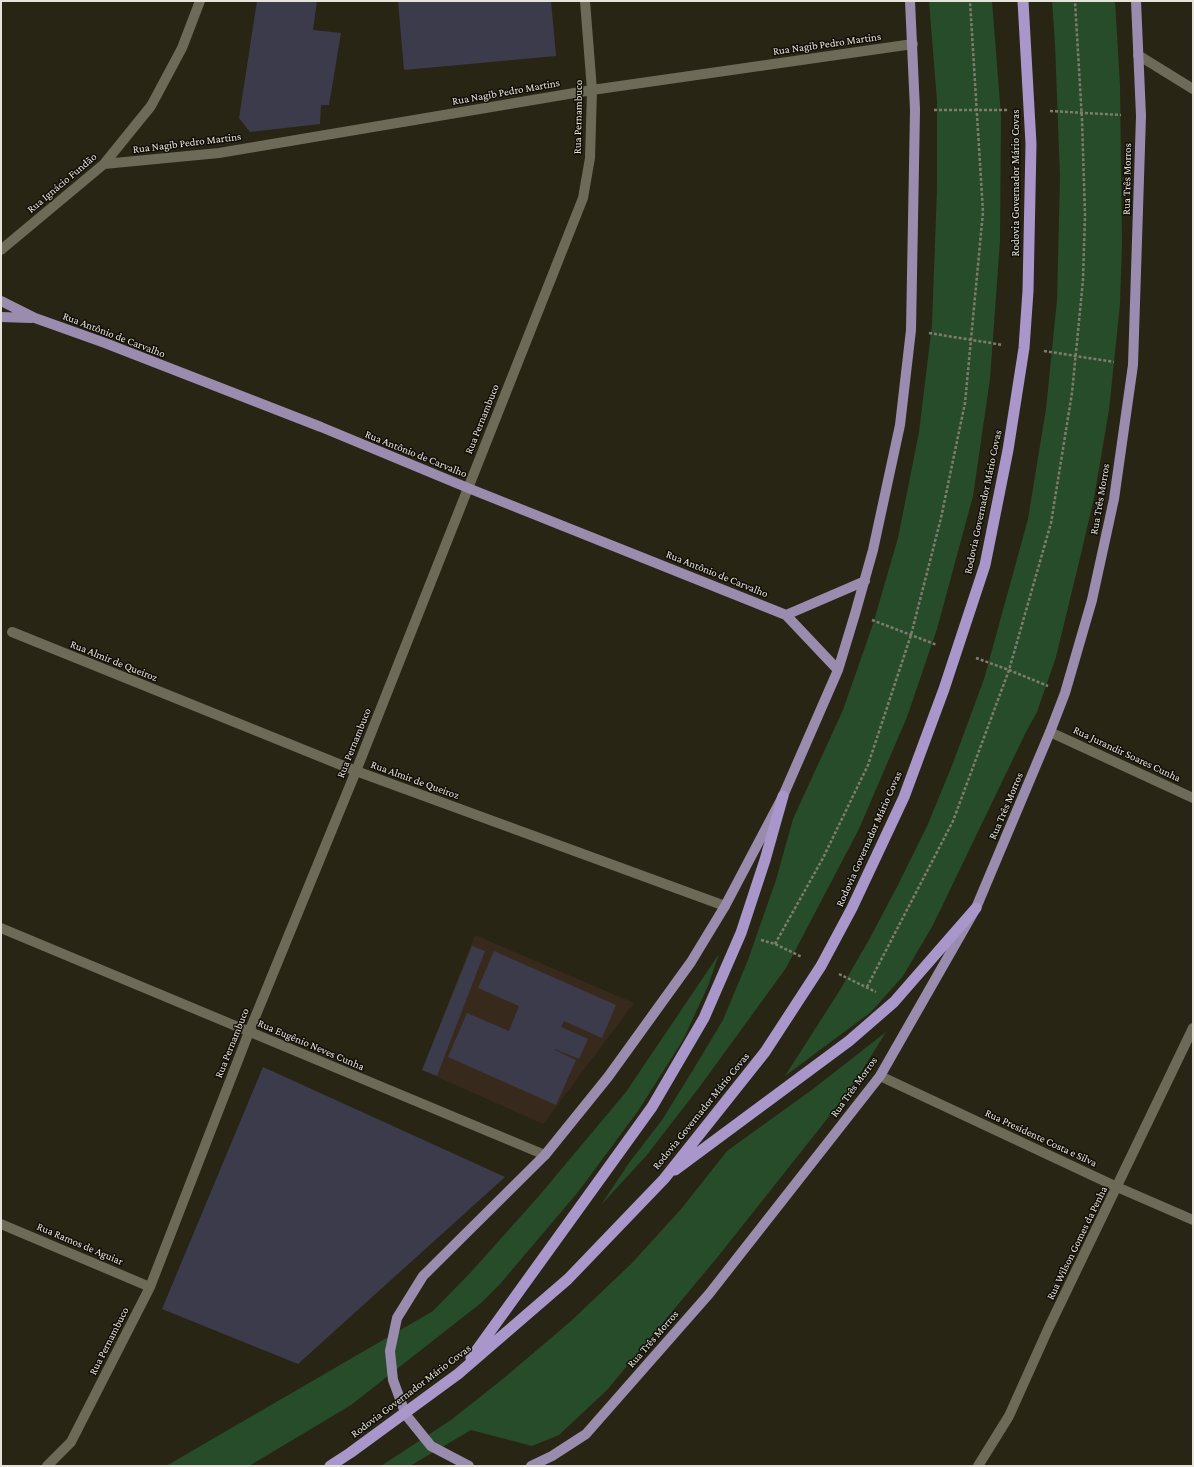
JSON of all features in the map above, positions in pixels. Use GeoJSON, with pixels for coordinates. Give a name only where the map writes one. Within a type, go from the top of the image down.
{"type":"FeatureCollection","features":[{"type":"Feature","properties":{"kind":"highway","name":"Rodovia Governador Mário Covas"},"geometry":{"type":"LineString","coordinates":[[330,1466],[458,1374],[568,1279],[664,1179],[765,1052],[821,966],[849,915],[904,797],[944,689],[985,565],[1008,450],[1024,348],[1028,291],[1031,144],[1023,1]]}},
{"type":"Feature","properties":{"kind":"highway"},"geometry":{"type":"LineString","coordinates":[[458,1374],[533,1273],[652,1107],[704,1018],[741,933],[765,860],[782,796]]}},
{"type":"Feature","properties":{"kind":"highway"},"geometry":{"type":"LineString","coordinates":[[664,1179],[849,1041],[894,1002],[976,908]]}},
{"type":"Feature","properties":{"kind":"main road"},"geometry":{"type":"LineString","coordinates":[[469,1466],[431,1446],[406,1415],[393,1380],[390,1351],[397,1318],[423,1276],[545,1155],[618,1064],[691,962],[725,906],[782,796],[838,670],[865,581],[900,425],[911,330],[915,110],[910,1]]}},
{"type":"Feature","properties":{"kind":"main road","name":"Rua Três Morros"},"geometry":{"type":"LineString","coordinates":[[532,1466],[552,1456],[586,1434],[709,1294],[880,1076],[976,908],[1050,732],[1065,693],[1092,600],[1114,499],[1133,366],[1141,116],[1136,1]]}},
{"type":"Feature","properties":{"kind":"main road"},"geometry":{"type":"LineString","coordinates":[[1,301],[35,318]]}},
{"type":"Feature","properties":{"kind":"main road"},"geometry":{"type":"LineString","coordinates":[[1,318],[35,318]]}},
{"type":"Feature","properties":{"kind":"main road","name":"Rua Antônio de Carvalho"},"geometry":{"type":"LineString","coordinates":[[35,318],[105,343],[321,427],[468,488],[786,615],[838,670]]}},
{"type":"Feature","properties":{"kind":"main road"},"geometry":{"type":"LineString","coordinates":[[786,615],[865,581]]}},
{"type":"Feature","properties":{"kind":"street","name":"Rua Ignácio Fundão"},"geometry":{"type":"LineString","coordinates":[[1,250],[104,164],[151,106],[182,48],[200,1]]}},
{"type":"Feature","properties":{"kind":"street","name":"Rua Pernambuco"},"geometry":{"type":"LineString","coordinates":[[47,1466],[71,1442],[150,1287],[249,1032],[356,771],[583,198],[590,158],[592,90],[585,1]]}},
{"type":"Feature","properties":{"kind":"street","name":"Rua Nagib Pedro Martins"},"geometry":{"type":"LineString","coordinates":[[104,164],[219,153],[592,90],[913,44]]}},
{"type":"Feature","properties":{"kind":"street"},"geometry":{"type":"LineString","coordinates":[[1138,55],[1193,89]]}},
{"type":"Feature","properties":{"kind":"street","name":"Rua Almir de Queiroz"},"geometry":{"type":"LineString","coordinates":[[12,632],[356,771],[725,906]]}},
{"type":"Feature","properties":{"kind":"street","name":"Rua Jurandir Soares Cunha"},"geometry":{"type":"LineString","coordinates":[[1050,732],[1193,798]]}},
{"type":"Feature","properties":{"kind":"street","name":"Rua Eugênio Neves Cunha"},"geometry":{"type":"LineString","coordinates":[[1,928],[545,1155]]}},
{"type":"Feature","properties":{"kind":"street","name":"Rua Wilson Gomes da Penha"},"geometry":{"type":"LineString","coordinates":[[978,1466],[1009,1416],[1049,1327],[1193,1028]]}},
{"type":"Feature","properties":{"kind":"street","name":"Rua Presidente Costa e Silva"},"geometry":{"type":"LineString","coordinates":[[880,1076],[1117,1187],[1193,1220]]}},
{"type":"Feature","properties":{"kind":"street","name":"Rua Ramos de Aguiar"},"geometry":{"type":"LineString","coordinates":[[1,1224],[150,1287]]}},
{"type":"Feature","properties":{"kind":"path"},"geometry":{"type":"LineString","coordinates":[[775,944],[823,858],[868,765],[912,635],[941,518],[965,403],[983,212],[970,1]]}},
{"type":"Feature","properties":{"kind":"path"},"geometry":{"type":"LineString","coordinates":[[868,986],[954,820],[1009,670],[1051,523],[1072,393],[1083,280],[1085,215],[1082,120],[1075,1]]}},
{"type":"Feature","properties":{"kind":"shaded area"},"geometry":{"type":"Polygon","coordinates":[[[475,935],[634,1003],[543,1124],[422,1070],[475,935]]]}},
{"type":"Feature","properties":{"kind":"green space"},"geometry":{"type":"Polygon","coordinates":[[[929,1],[992,1],[1001,116],[1000,241],[990,379],[973,496],[937,629],[907,717],[859,829],[786,968],[698,1089],[646,1156],[601,1205],[629,1163],[662,1120],[723,1020],[748,960],[776,880],[793,819],[843,710],[873,624],[898,538],[919,432],[932,325],[937,189],[937,101],[929,1]]]}},
{"type":"Feature","properties":{"kind":"green space"},"geometry":{"type":"Polygon","coordinates":[[[1052,1],[1115,1],[1120,85],[1122,244],[1120,304],[1109,410],[1094,498],[1056,657],[1037,712],[933,925],[903,976],[871,1012],[785,1076],[840,990],[870,938],[928,824],[953,763],[984,679],[1028,519],[1046,409],[1057,300],[1060,177],[1052,1]]]}},
{"type":"Feature","properties":{"kind":"green space"},"geometry":{"type":"Polygon","coordinates":[[[719,954],[708,986],[683,1040],[638,1111],[578,1192],[500,1284],[481,1303],[351,1405],[249,1466],[166,1466],[433,1311],[471,1272],[538,1197],[626,1092],[719,954]]]}},
{"type":"Feature","properties":{"kind":"green space"},"geometry":{"type":"Polygon","coordinates":[[[886,1032],[850,1090],[720,1254],[607,1390],[559,1435],[532,1446],[471,1430],[410,1466],[381,1466],[451,1420],[504,1378],[571,1321],[632,1263],[682,1208],[727,1151],[813,1089],[886,1032]]]}},
{"type":"Feature","properties":{"kind":"building"},"geometry":{"type":"Polygon","coordinates":[[[257,1],[317,1],[313,30],[341,33],[329,105],[321,105],[320,124],[250,132],[239,118],[257,1]]]}},
{"type":"Feature","properties":{"kind":"building"},"geometry":{"type":"Polygon","coordinates":[[[398,1],[551,1],[556,56],[404,70],[398,1]]]}},
{"type":"Feature","properties":{"kind":"building"},"geometry":{"type":"Polygon","coordinates":[[[472,946],[485,951],[437,1076],[422,1070],[472,946]]]}},
{"type":"Feature","properties":{"kind":"building"},"geometry":{"type":"Polygon","coordinates":[[[494,951],[616,1005],[602,1038],[564,1021],[561,1027],[588,1039],[579,1059],[555,1049],[576,1060],[556,1105],[448,1057],[467,1013],[509,1031],[519,1006],[478,988],[494,951]]]}},
{"type":"Feature","properties":{"kind":"building"},"geometry":{"type":"Polygon","coordinates":[[[263,1067],[505,1177],[298,1364],[162,1309],[263,1067]]]}}]}
